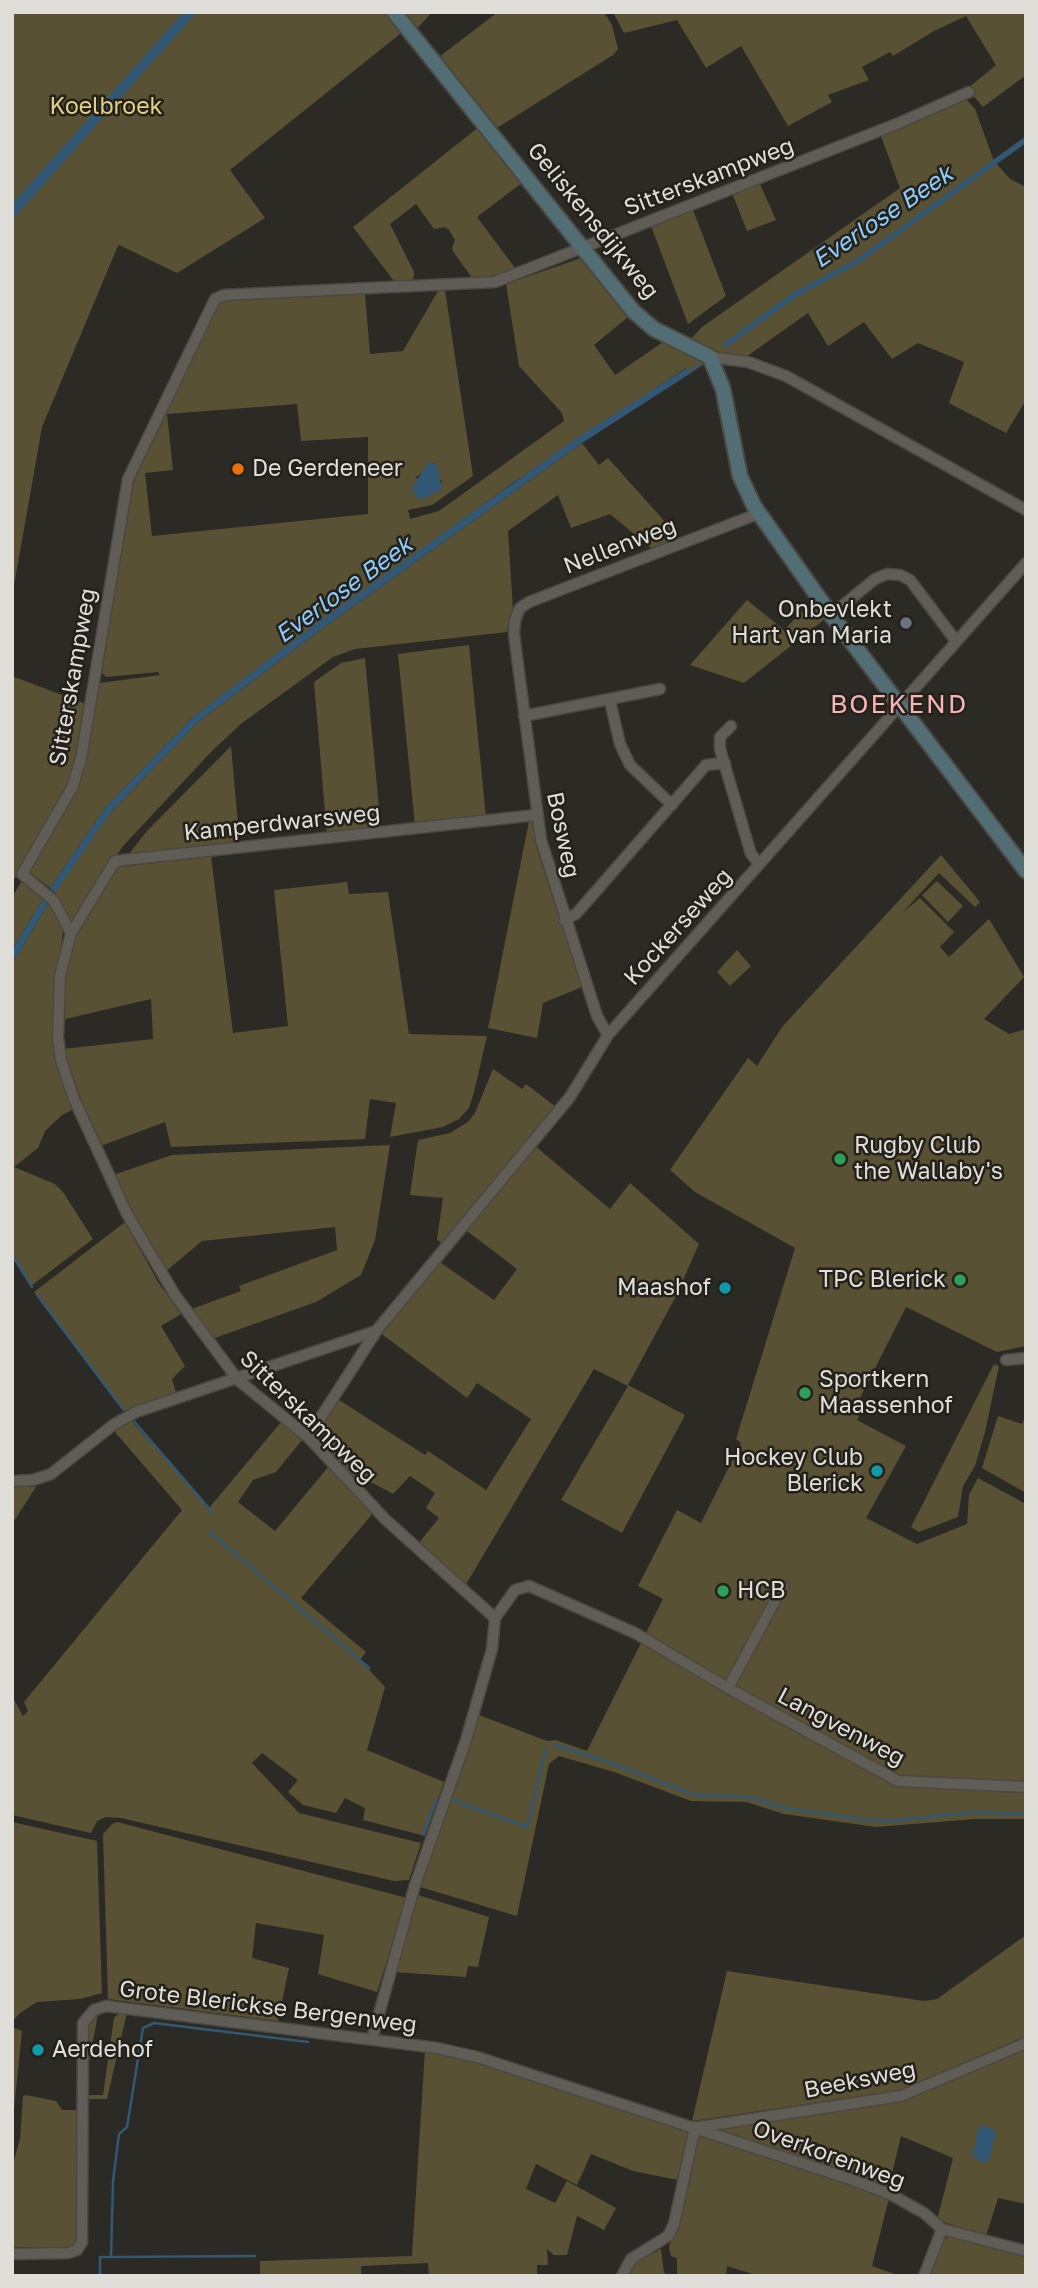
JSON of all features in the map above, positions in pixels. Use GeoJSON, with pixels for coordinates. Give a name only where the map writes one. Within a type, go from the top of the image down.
{"type":"FeatureCollection","features":[{"type":"Feature","properties":{"kind":"street","name":"Geliskensdijkweg"},"geometry":{"type":"LineString","coordinates":[[394,12],[582,248],[643,320],[680,344],[710,357],[748,362],[786,376],[1026,510]]}},
{"type":"Feature","properties":{"kind":"street","name":"Sitterskampweg"},"geometry":{"type":"LineString","coordinates":[[495,1618],[385,1519],[308,1437],[238,1380],[175,1296],[127,1214],[74,1099],[61,1060],[58,1037],[60,976],[71,933],[54,901],[22,874],[72,788],[81,759],[128,479],[211,304],[224,295],[495,282],[899,123],[969,92]]}},
{"type":"Feature","properties":{"kind":"street"},"geometry":{"type":"LineString","coordinates":[[710,357],[723,390],[740,476],[760,513],[831,615],[1026,871]]}},
{"type":"Feature","properties":{"kind":"street","name":"Nellenweg"},"geometry":{"type":"LineString","coordinates":[[514,634],[520,608],[529,602],[760,513]]}},
{"type":"Feature","properties":{"kind":"street","name":"Kockerseweg"},"geometry":{"type":"LineString","coordinates":[[308,1437],[377,1330],[570,1097],[608,1035],[1026,563]]}},
{"type":"Feature","properties":{"kind":"street"},"geometry":{"type":"LineString","coordinates":[[831,615],[875,579],[887,574],[900,575],[910,580],[956,641]]}},
{"type":"Feature","properties":{"kind":"street","name":"Bosweg"},"geometry":{"type":"LineString","coordinates":[[514,634],[536,815],[564,920],[597,1016],[608,1035]]}},
{"type":"Feature","properties":{"kind":"street"},"geometry":{"type":"LineString","coordinates":[[524,716],[660,689]]}},
{"type":"Feature","properties":{"kind":"street"},"geometry":{"type":"LineString","coordinates":[[610,701],[620,744],[630,765],[672,805]]}},
{"type":"Feature","properties":{"kind":"street"},"geometry":{"type":"LineString","coordinates":[[731,726],[720,737],[725,763],[751,854],[759,864]]}},
{"type":"Feature","properties":{"kind":"street"},"geometry":{"type":"LineString","coordinates":[[564,920],[576,914],[706,765],[725,763]]}},
{"type":"Feature","properties":{"kind":"street","name":"Kamperdwarsweg"},"geometry":{"type":"LineString","coordinates":[[71,933],[115,861],[536,815]]}},
{"type":"Feature","properties":{"kind":"street"},"geometry":{"type":"LineString","coordinates":[[12,1481],[33,1480],[51,1474],[113,1425],[136,1412],[238,1380],[377,1330]]}},
{"type":"Feature","properties":{"kind":"street"},"geometry":{"type":"LineString","coordinates":[[1006,1360],[1026,1358]]}},
{"type":"Feature","properties":{"kind":"street","name":"Langvenweg"},"geometry":{"type":"LineString","coordinates":[[495,1618],[515,1590],[529,1586],[635,1633],[728,1688],[898,1781],[1026,1787]]}},
{"type":"Feature","properties":{"kind":"street"},"geometry":{"type":"LineString","coordinates":[[728,1688],[783,1586]]}},
{"type":"Feature","properties":{"kind":"street"},"geometry":{"type":"LineString","coordinates":[[372,2039],[414,1888],[485,1675],[492,1649],[495,1618]]}},
{"type":"Feature","properties":{"kind":"street","name":"Grote Blerickse Bergenweg"},"geometry":{"type":"LineString","coordinates":[[12,2254],[68,2253],[77,2250],[82,2242],[83,2023],[94,2010],[106,2006],[372,2039],[477,2057],[695,2127]]}},
{"type":"Feature","properties":{"kind":"street","name":"Beeksweg"},"geometry":{"type":"LineString","coordinates":[[695,2127],[901,2096],[1026,2043]]}},
{"type":"Feature","properties":{"kind":"street"},"geometry":{"type":"LineString","coordinates":[[622,2276],[631,2259],[668,2236],[674,2224],[695,2127]]}},
{"type":"Feature","properties":{"kind":"street","name":"Overkorenweg"},"geometry":{"type":"LineString","coordinates":[[695,2127],[890,2194],[924,2213],[942,2229],[1026,2251]]}},
{"type":"Feature","properties":{"kind":"street"},"geometry":{"type":"LineString","coordinates":[[924,2276],[942,2229]]}},
{"type":"Feature","properties":{"kind":"green space","name":"Koelbroek"},"geometry":{"type":"Polygon","coordinates":[[[12,12],[387,12],[405,30],[230,170],[265,218],[177,273],[119,245],[42,427],[12,597],[12,12]]]}},
{"type":"Feature","properties":{"kind":"green space"},"geometry":{"type":"Polygon","coordinates":[[[399,12],[432,12],[416,30],[399,12]]]}},
{"type":"Feature","properties":{"kind":"green space"},"geometry":{"type":"Polygon","coordinates":[[[498,12],[604,12],[612,25],[618,49],[613,55],[497,128],[439,57],[498,12]]]}},
{"type":"Feature","properties":{"kind":"green space"},"geometry":{"type":"Polygon","coordinates":[[[613,12],[1026,12],[1026,75],[983,107],[967,89],[996,65],[966,16],[934,31],[893,56],[890,52],[862,67],[869,80],[828,95],[832,102],[788,126],[741,46],[706,68],[677,20],[624,33],[613,12]]]}},
{"type":"Feature","properties":{"kind":"green space"},"geometry":{"type":"Polygon","coordinates":[[[966,99],[975,109],[994,161],[1010,179],[1026,187],[1026,400],[1006,433],[949,403],[964,362],[918,343],[892,359],[864,322],[828,346],[808,313],[746,357],[704,349],[690,340],[702,327],[900,188],[881,136],[966,99]]]}},
{"type":"Feature","properties":{"kind":"green space"},"geometry":{"type":"Polygon","coordinates":[[[480,126],[523,182],[477,217],[518,272],[473,279],[454,253],[452,248],[455,240],[449,230],[445,227],[434,229],[416,204],[390,224],[414,272],[413,282],[396,284],[353,227],[480,126]]]}},
{"type":"Feature","properties":{"kind":"green space"},"geometry":{"type":"Polygon","coordinates":[[[759,182],[776,220],[747,231],[732,193],[759,182]]]}},
{"type":"Feature","properties":{"kind":"green space"},"geometry":{"type":"Polygon","coordinates":[[[693,210],[726,296],[688,324],[651,226],[693,210]]]}},
{"type":"Feature","properties":{"kind":"green space"},"geometry":{"type":"Polygon","coordinates":[[[581,258],[628,317],[594,345],[615,375],[666,340],[704,364],[691,373],[686,368],[514,482],[193,717],[105,808],[50,888],[28,871],[78,784],[95,690],[100,683],[160,675],[158,672],[106,677],[102,673],[126,512],[139,464],[217,303],[231,299],[365,294],[370,354],[403,351],[438,291],[445,290],[473,476],[432,505],[408,510],[410,519],[439,511],[564,421],[562,413],[519,366],[506,284],[581,258]],[[297,404],[167,414],[173,470],[145,473],[152,536],[368,514],[368,437],[301,441],[297,404]],[[434,463],[415,478],[443,483],[437,476],[434,463]]]}},
{"type":"Feature","properties":{"kind":"green space"},"geometry":{"type":"Polygon","coordinates":[[[582,443],[599,465],[608,458],[683,542],[656,552],[610,514],[571,528],[558,495],[508,531],[513,610],[507,632],[355,649],[333,657],[242,723],[213,750],[123,846],[71,922],[55,893],[81,851],[110,813],[198,722],[319,631],[582,443]]]}},
{"type":"Feature","properties":{"kind":"green space"},"geometry":{"type":"Polygon","coordinates":[[[747,600],[784,630],[812,601],[825,619],[744,683],[690,665],[747,600]]]}},
{"type":"Feature","properties":{"kind":"green space"},"geometry":{"type":"Polygon","coordinates":[[[469,645],[486,818],[415,826],[398,654],[469,645]]]}},
{"type":"Feature","properties":{"kind":"green space"},"geometry":{"type":"Polygon","coordinates":[[[365,658],[381,830],[327,836],[314,682],[341,663],[365,658]]]}},
{"type":"Feature","properties":{"kind":"green space"},"geometry":{"type":"Polygon","coordinates":[[[12,676],[86,704],[78,753],[67,791],[12,883],[12,676]]]}},
{"type":"Feature","properties":{"kind":"green space"},"geometry":{"type":"Polygon","coordinates":[[[231,746],[240,846],[125,859],[147,831],[231,746]]]}},
{"type":"Feature","properties":{"kind":"green space"},"geometry":{"type":"Polygon","coordinates":[[[529,821],[532,821],[537,849],[582,987],[543,1003],[537,1038],[488,1028],[529,821]]]}},
{"type":"Feature","properties":{"kind":"green space","name":"Sportkern Maassenhof"},"geometry":{"type":"Polygon","coordinates":[[[941,855],[980,902],[975,907],[939,873],[902,913],[920,898],[954,932],[940,947],[949,957],[989,919],[1024,977],[984,1019],[1009,1034],[1026,1029],[1026,1346],[997,1352],[906,1307],[854,1410],[860,1414],[857,1420],[906,1446],[866,1518],[917,1544],[967,1524],[969,1495],[978,1478],[1026,1504],[1026,1819],[975,1819],[876,1827],[784,1814],[746,1802],[691,1801],[614,1772],[559,1756],[549,1764],[517,1916],[417,1886],[479,1715],[547,1741],[556,1740],[587,1751],[663,1599],[638,1586],[677,1510],[701,1523],[741,1443],[736,1439],[795,1248],[695,1192],[670,1170],[748,1058],[757,1066],[782,1027],[941,855]]]}},
{"type":"Feature","properties":{"kind":"green space"},"geometry":{"type":"Polygon","coordinates":[[[211,856],[233,1033],[288,1026],[274,890],[347,882],[349,894],[388,892],[409,1034],[487,1036],[469,1108],[459,1119],[443,1127],[390,1137],[396,1103],[370,1099],[365,1139],[171,1147],[165,1122],[98,1147],[63,1049],[153,1039],[151,999],[61,1020],[70,948],[84,918],[119,867],[211,856]]]}},
{"type":"Feature","properties":{"kind":"green space"},"geometry":{"type":"Polygon","coordinates":[[[22,881],[45,896],[12,950],[12,897],[22,881]]]}},
{"type":"Feature","properties":{"kind":"green space"},"geometry":{"type":"Polygon","coordinates":[[[937,881],[963,906],[948,922],[922,895],[937,881]]]}},
{"type":"Feature","properties":{"kind":"green space"},"geometry":{"type":"Polygon","coordinates":[[[50,901],[62,920],[63,932],[55,987],[55,1048],[58,1070],[74,1109],[62,1115],[45,1131],[38,1148],[14,1167],[55,1184],[93,1239],[31,1286],[12,1254],[12,964],[50,901]]]}},
{"type":"Feature","properties":{"kind":"green space"},"geometry":{"type":"Polygon","coordinates":[[[737,950],[751,966],[730,986],[717,972],[737,950]]]}},
{"type":"Feature","properties":{"kind":"green space"},"geometry":{"type":"Polygon","coordinates":[[[493,1069],[522,1089],[526,1084],[556,1107],[441,1243],[437,1239],[443,1198],[410,1195],[418,1140],[450,1133],[468,1122],[475,1113],[493,1069]]]}},
{"type":"Feature","properties":{"kind":"green space"},"geometry":{"type":"Polygon","coordinates":[[[390,1145],[375,1240],[361,1275],[316,1302],[212,1339],[189,1310],[241,1291],[239,1286],[337,1250],[335,1227],[202,1241],[164,1273],[110,1176],[172,1155],[390,1145]]]}},
{"type":"Feature","properties":{"kind":"green space"},"geometry":{"type":"Polygon","coordinates":[[[534,1145],[610,1209],[630,1183],[699,1244],[676,1296],[628,1385],[685,1415],[622,1533],[561,1500],[628,1386],[594,1369],[465,1586],[418,1544],[439,1518],[426,1508],[435,1493],[410,1476],[393,1494],[367,1480],[361,1488],[323,1449],[318,1431],[339,1400],[425,1455],[428,1451],[486,1490],[531,1419],[477,1383],[467,1398],[379,1332],[437,1260],[494,1300],[517,1269],[463,1228],[534,1145]]]}},
{"type":"Feature","properties":{"kind":"green space"},"geometry":{"type":"Polygon","coordinates":[[[125,1222],[158,1282],[181,1314],[161,1326],[185,1366],[172,1379],[176,1392],[123,1411],[34,1292],[125,1222]]]}},
{"type":"Feature","properties":{"kind":"green space"},"geometry":{"type":"Polygon","coordinates":[[[994,1364],[999,1366],[985,1432],[975,1466],[963,1486],[958,1517],[919,1532],[911,1527],[994,1364]]]}},
{"type":"Feature","properties":{"kind":"green space"},"geometry":{"type":"Polygon","coordinates":[[[1026,1415],[1026,1493],[982,1468],[998,1416],[1022,1424],[1026,1415]]]}},
{"type":"Feature","properties":{"kind":"green space"},"geometry":{"type":"Polygon","coordinates":[[[128,1417],[209,1508],[282,1421],[302,1440],[276,1472],[253,1480],[238,1502],[275,1531],[329,1466],[374,1512],[301,1598],[366,1652],[360,1660],[385,1687],[367,1750],[444,1782],[425,1836],[363,1820],[365,1808],[345,1798],[336,1813],[303,1805],[288,1792],[298,1780],[262,1753],[252,1763],[299,1813],[421,1843],[409,1880],[394,1881],[121,1818],[106,1817],[97,1821],[91,1833],[12,1815],[12,1696],[23,1716],[28,1711],[24,1702],[182,1510],[115,1432],[128,1417]]]}},
{"type":"Feature","properties":{"kind":"green space"},"geometry":{"type":"Polygon","coordinates":[[[12,1485],[36,1487],[12,1524],[12,1485]]]}},
{"type":"Feature","properties":{"kind":"green space"},"geometry":{"type":"Polygon","coordinates":[[[12,1822],[97,1841],[102,1993],[80,1999],[37,2002],[12,2022],[12,1822]]]}},
{"type":"Feature","properties":{"kind":"green space"},"geometry":{"type":"Polygon","coordinates":[[[117,1822],[407,1898],[377,1992],[318,1974],[324,1935],[256,1923],[252,1958],[289,1968],[278,2021],[108,1999],[103,1834],[117,1822]]]}},
{"type":"Feature","properties":{"kind":"green space"},"geometry":{"type":"Polygon","coordinates":[[[415,1894],[489,1917],[478,1967],[468,1966],[466,1977],[394,1972],[415,1894]]]}},
{"type":"Feature","properties":{"kind":"green space"},"geometry":{"type":"Polygon","coordinates":[[[1026,1935],[1026,2036],[901,2090],[692,2121],[727,1971],[924,2001],[937,1999],[1026,1935]]]}},
{"type":"Feature","properties":{"kind":"green space"},"geometry":{"type":"Polygon","coordinates":[[[120,2012],[127,2012],[107,2099],[86,2099],[85,2095],[103,2095],[114,2018],[120,2012]]]}},
{"type":"Feature","properties":{"kind":"green space"},"geometry":{"type":"Polygon","coordinates":[[[98,2014],[87,2073],[88,2025],[91,2018],[98,2014]]]}},
{"type":"Feature","properties":{"kind":"green space"},"geometry":{"type":"Polygon","coordinates":[[[12,2029],[22,2031],[12,2129],[12,2029]]]}},
{"type":"Feature","properties":{"kind":"green space"},"geometry":{"type":"Polygon","coordinates":[[[1026,2049],[1026,2204],[998,2198],[986,2236],[937,2220],[953,2158],[901,2136],[888,2190],[715,2128],[903,2100],[1026,2049]]]}},
{"type":"Feature","properties":{"kind":"green space"},"geometry":{"type":"Polygon","coordinates":[[[425,2050],[462,2057],[690,2130],[678,2180],[633,2171],[591,2154],[577,2185],[536,2164],[526,2189],[555,2203],[567,2181],[616,2208],[604,2230],[577,2216],[567,2255],[554,2255],[547,2249],[548,2265],[537,2265],[537,2276],[429,2276],[428,2263],[361,2266],[361,2276],[260,2276],[260,2261],[412,2256],[425,2050]]]}},
{"type":"Feature","properties":{"kind":"green space"},"geometry":{"type":"Polygon","coordinates":[[[23,2096],[56,2101],[62,2110],[77,2110],[76,2243],[72,2247],[12,2247],[12,2167],[20,2139],[23,2096]]]}},
{"type":"Feature","properties":{"kind":"green space"},"geometry":{"type":"Polygon","coordinates":[[[697,2133],[889,2198],[872,2266],[900,2276],[759,2276],[727,2266],[726,2276],[677,2276],[677,2258],[671,2256],[669,2248],[697,2133]]]}},
{"type":"Feature","properties":{"kind":"green space"},"geometry":{"type":"Polygon","coordinates":[[[952,2235],[1026,2253],[1026,2276],[928,2276],[938,2249],[944,2239],[952,2235]]]}},
{"type":"Feature","properties":{"kind":"green space"},"geometry":{"type":"Polygon","coordinates":[[[661,2249],[664,2273],[671,2276],[624,2276],[632,2264],[661,2249]]]}},
{"type":"Feature","properties":{"kind":"water"},"geometry":{"type":"Polygon","coordinates":[[[184,12],[197,12],[12,220],[12,204],[184,12]]]}},
{"type":"Feature","properties":{"kind":"water"},"geometry":{"type":"Polygon","coordinates":[[[1026,136],[1026,143],[858,264],[798,296],[727,347],[721,345],[795,291],[855,260],[1026,136]]]}},
{"type":"Feature","properties":{"kind":"water"},"geometry":{"type":"Polygon","coordinates":[[[687,368],[691,373],[582,443],[319,631],[198,722],[110,813],[55,893],[50,888],[105,808],[193,717],[314,625],[578,437],[687,368]]]}},
{"type":"Feature","properties":{"kind":"water"},"geometry":{"type":"Polygon","coordinates":[[[429,462],[437,465],[442,489],[423,499],[416,498],[412,487],[429,462]]]}},
{"type":"Feature","properties":{"kind":"water"},"geometry":{"type":"Polygon","coordinates":[[[45,896],[50,901],[12,964],[12,950],[45,896]]]}},
{"type":"Feature","properties":{"kind":"water"},"geometry":{"type":"Polygon","coordinates":[[[983,2125],[996,2131],[989,2160],[984,2163],[972,2156],[979,2127],[983,2125]]]}},
{"type":"Feature","properties":{"kind":"waterway","name":"Everlose Beek"},"geometry":{"type":"LineString","coordinates":[[687,373],[699,365]]}},
{"type":"Feature","properties":{"kind":"waterway"},"geometry":{"type":"LineString","coordinates":[[12,1255],[32,1287]]}},
{"type":"Feature","properties":{"kind":"waterway"},"geometry":{"type":"LineString","coordinates":[[37,1295],[123,1409]]}},
{"type":"Feature","properties":{"kind":"waterway"},"geometry":{"type":"LineString","coordinates":[[132,1419],[213,1513]]}},
{"type":"Feature","properties":{"kind":"waterway"},"geometry":{"type":"LineString","coordinates":[[210,1532],[369,1668]]}},
{"type":"Feature","properties":{"kind":"waterway"},"geometry":{"type":"LineString","coordinates":[[554,1745],[603,1760],[695,1795],[749,1797],[785,1808],[868,1820],[890,1821],[972,1812],[1026,1814]]}},
{"type":"Feature","properties":{"kind":"waterway"},"geometry":{"type":"LineString","coordinates":[[450,1799],[527,1827],[546,1749]]}},
{"type":"Feature","properties":{"kind":"waterway"},"geometry":{"type":"LineString","coordinates":[[423,1834],[437,1798]]}},
{"type":"Feature","properties":{"kind":"waterway"},"geometry":{"type":"LineString","coordinates":[[255,2256],[111,2257],[113,2181],[119,2134],[127,2127],[143,2028],[154,2023],[308,2042]]}},
{"type":"Feature","properties":{"kind":"waterway"},"geometry":{"type":"LineString","coordinates":[[100,2276],[100,2257],[111,2257]]}},
{"type":"Feature","properties":{"kind":"place","name":"De Gerdeneer"},"geometry":{"type":"Point","coordinates":[238,469]}},
{"type":"Feature","properties":{"kind":"place","name":"Onbevlekt Hart van Maria"},"geometry":{"type":"Point","coordinates":[906,623]}},
{"type":"Feature","properties":{"kind":"place","name":"Rugby Club the Wallaby's"},"geometry":{"type":"Point","coordinates":[840,1159]}},
{"type":"Feature","properties":{"kind":"place","name":"TPC Blerick"},"geometry":{"type":"Point","coordinates":[960,1280]}},
{"type":"Feature","properties":{"kind":"place","name":"Maashof"},"geometry":{"type":"Point","coordinates":[725,1288]}},
{"type":"Feature","properties":{"kind":"place","name":"Sportkern Maassenhof"},"geometry":{"type":"Point","coordinates":[805,1393]}},
{"type":"Feature","properties":{"kind":"place","name":"Hockey Club Blerick"},"geometry":{"type":"Point","coordinates":[877,1471]}},
{"type":"Feature","properties":{"kind":"place","name":"HCB"},"geometry":{"type":"Point","coordinates":[723,1591]}},
{"type":"Feature","properties":{"kind":"place","name":"Aerdehof"},"geometry":{"type":"Point","coordinates":[38,2050]}},
{"type":"Feature","properties":{"kind":"district","name":"BOEKEND"},"geometry":{"type":"Point","coordinates":[899,705]}}]}
